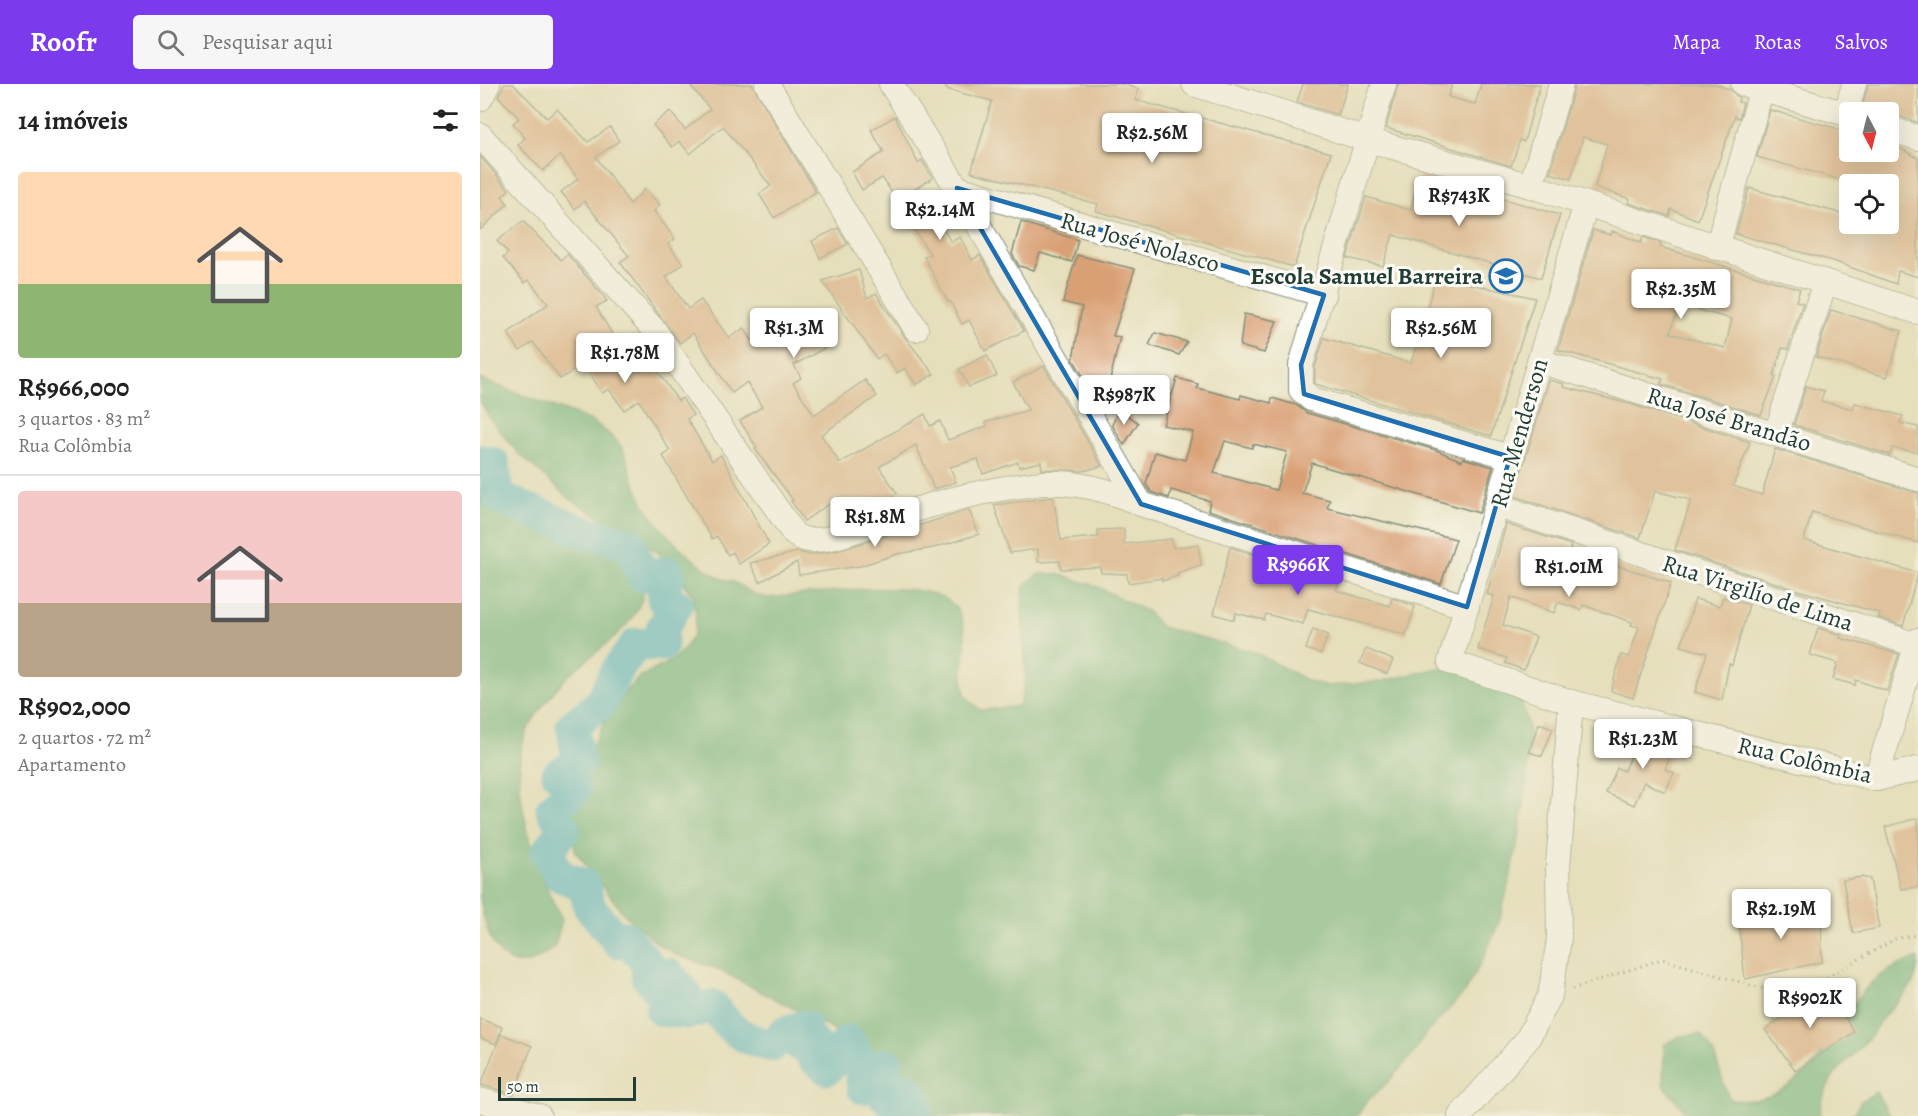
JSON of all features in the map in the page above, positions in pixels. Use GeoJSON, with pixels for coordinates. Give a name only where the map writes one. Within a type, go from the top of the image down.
{"type":"FeatureCollection","features":[{"type":"Feature","properties":{"kind":"street"},"geometry":{"type":"LineString","coordinates":[[480,99],[488,84]]}},
{"type":"Feature","properties":{"kind":"street"},"geometry":{"type":"LineString","coordinates":[[767,84],[916,329]]}},
{"type":"Feature","properties":{"kind":"street"},"geometry":{"type":"LineString","coordinates":[[891,84],[957,188],[1141,504]]}},
{"type":"Feature","properties":{"kind":"street"},"geometry":{"type":"LineString","coordinates":[[1384,84],[1299,375],[1301,390],[1311,399],[1510,457]]}},
{"type":"Feature","properties":{"kind":"street"},"geometry":{"type":"LineString","coordinates":[[1532,186],[1561,84]]}},
{"type":"Feature","properties":{"kind":"street"},"geometry":{"type":"LineString","coordinates":[[1850,102],[1854,84]]}},
{"type":"Feature","properties":{"kind":"street"},"geometry":{"type":"LineString","coordinates":[[1202,85],[1368,140],[1532,186],[1918,312]]}},
{"type":"Feature","properties":{"kind":"street"},"geometry":{"type":"LineString","coordinates":[[1718,248],[1756,86],[1839,112]]}},
{"type":"Feature","properties":{"kind":"street"},"geometry":{"type":"LineString","coordinates":[[1899,132],[1918,138]]}},
{"type":"Feature","properties":{"kind":"street"},"geometry":{"type":"LineString","coordinates":[[480,135],[655,331],[790,528],[802,540],[833,537],[921,508],[1036,483],[1067,485],[1117,493],[1141,504],[1467,608]]}},
{"type":"Feature","properties":{"kind":"street","name":"Rua José Nolasco"},"geometry":{"type":"LineString","coordinates":[[957,188],[1324,295]]}},
{"type":"Feature","properties":{"kind":"street","name":"Rua Menderson"},"geometry":{"type":"LineString","coordinates":[[1450,662],[1586,204]]}},
{"type":"Feature","properties":{"kind":"street"},"geometry":{"type":"LineString","coordinates":[[1776,434],[1825,282]]}},
{"type":"Feature","properties":{"kind":"street","name":"Rua José Brandão"},"geometry":{"type":"LineString","coordinates":[[1539,361],[1918,479]]}},
{"type":"Feature","properties":{"kind":"street","name":"Rua Virgilío de Lima"},"geometry":{"type":"LineString","coordinates":[[1498,506],[1917,642]]}},
{"type":"Feature","properties":{"kind":"street"},"geometry":{"type":"LineString","coordinates":[[1876,779],[1917,642]]}},
{"type":"Feature","properties":{"kind":"street","name":"Rua Colômbia"},"geometry":{"type":"LineString","coordinates":[[1450,662],[1571,702],[1876,779],[1918,769]]}},
{"type":"Feature","properties":{"kind":"street"},"geometry":{"type":"LineString","coordinates":[[1460,1116],[1527,1040],[1550,996],[1559,939],[1558,866],[1571,702]]}},
{"type":"Feature","properties":{"kind":"street"},"geometry":{"type":"LineString","coordinates":[[480,1100],[539,1116]]}},
{"type":"Feature","properties":{"kind":"path"},"geometry":{"type":"LineString","coordinates":[[1550,996],[1662,959],[1791,997],[1898,938],[1918,935]]}},
{"type":"Feature","properties":{"kind":"highlighted area"},"geometry":{"type":"Polygon","coordinates":[[[957,188],[1324,295],[1301,365],[1304,394],[1510,457],[1467,607],[1141,504],[957,188]]]}},
{"type":"Feature","properties":{"kind":"green space"},"geometry":{"type":"Polygon","coordinates":[[[480,379],[589,420],[615,439],[626,456],[643,502],[657,523],[686,553],[720,578],[768,598],[889,588],[934,594],[949,601],[959,612],[964,627],[964,690],[968,699],[980,710],[1019,706],[1025,677],[1022,617],[1024,586],[1038,574],[1057,574],[1096,586],[1148,612],[1161,627],[1254,652],[1308,681],[1328,686],[1382,681],[1456,664],[1508,687],[1520,700],[1527,720],[1530,740],[1519,838],[1500,920],[1483,959],[1464,993],[1423,1037],[1413,1054],[1367,1101],[1357,1116],[934,1116],[919,1094],[901,1075],[860,1043],[715,968],[677,955],[658,944],[624,914],[575,851],[572,793],[604,723],[627,690],[639,677],[671,661],[684,649],[694,634],[696,616],[693,596],[659,553],[570,499],[518,453],[491,420],[480,401],[480,379]]]}},
{"type":"Feature","properties":{"kind":"green space"},"geometry":{"type":"Polygon","coordinates":[[[480,487],[537,521],[639,563],[644,581],[642,598],[635,613],[610,641],[563,681],[527,731],[521,752],[522,801],[534,853],[562,919],[555,946],[538,958],[524,963],[512,962],[494,945],[483,915],[480,898],[480,487]]]}},
{"type":"Feature","properties":{"kind":"green space"},"geometry":{"type":"Polygon","coordinates":[[[1918,958],[1915,978],[1908,991],[1831,1079],[1819,1116],[1689,1116],[1663,1085],[1664,1045],[1680,1036],[1700,1034],[1715,1056],[1730,1099],[1745,1101],[1773,1094],[1799,1079],[1820,1057],[1853,1005],[1870,984],[1892,968],[1918,958]]]}},
{"type":"Feature","properties":{"kind":"green space"},"geometry":{"type":"Polygon","coordinates":[[[1876,1092],[1890,1116],[1853,1116],[1861,1101],[1876,1092]]]}},
{"type":"Feature","properties":{"kind":"building"},"geometry":{"type":"Polygon","coordinates":[[[504,84],[513,84],[547,118],[557,109],[588,142],[610,127],[619,141],[596,157],[630,204],[645,189],[660,205],[654,211],[675,239],[668,244],[683,264],[666,277],[688,309],[701,300],[729,338],[744,328],[756,346],[782,331],[791,346],[823,328],[832,344],[794,365],[801,378],[793,383],[814,415],[865,380],[877,396],[821,435],[840,463],[925,414],[930,426],[940,421],[948,440],[987,426],[986,422],[1028,410],[1013,382],[1044,366],[1102,466],[1083,471],[1042,469],[1041,462],[1019,467],[1018,462],[983,474],[978,459],[950,467],[956,482],[934,489],[916,445],[879,467],[897,493],[874,509],[849,518],[839,497],[804,521],[791,501],[793,500],[755,449],[757,448],[740,421],[762,407],[747,382],[732,393],[693,333],[680,343],[620,262],[629,256],[584,201],[575,209],[561,192],[578,179],[560,155],[543,171],[518,145],[525,138],[513,123],[519,118],[498,96],[504,84]]]}},
{"type":"Feature","properties":{"kind":"building"},"geometry":{"type":"Polygon","coordinates":[[[689,84],[752,84],[816,192],[774,218],[759,194],[771,186],[723,126],[690,154],[679,141],[672,147],[653,125],[670,111],[685,130],[710,109],[689,84]]]}},
{"type":"Feature","properties":{"kind":"building"},"geometry":{"type":"Polygon","coordinates":[[[947,84],[1121,84],[1139,89],[1135,100],[1331,153],[1294,267],[1096,211],[1098,204],[971,172],[992,101],[946,89],[947,84]]]}},
{"type":"Feature","properties":{"kind":"building"},"geometry":{"type":"Polygon","coordinates":[[[1303,84],[1348,84],[1338,115],[1297,102],[1303,84]]]}},
{"type":"Feature","properties":{"kind":"building"},"geometry":{"type":"Polygon","coordinates":[[[1398,84],[1452,84],[1448,97],[1475,104],[1481,84],[1540,84],[1524,142],[1520,140],[1511,166],[1386,128],[1398,84]]]}},
{"type":"Feature","properties":{"kind":"building"},"geometry":{"type":"Polygon","coordinates":[[[1575,84],[1716,84],[1731,90],[1739,98],[1738,102],[1743,103],[1739,118],[1735,116],[1698,220],[1671,209],[1669,216],[1628,203],[1630,199],[1595,187],[1607,144],[1583,137],[1571,179],[1550,173],[1575,84]]]}},
{"type":"Feature","properties":{"kind":"building"},"geometry":{"type":"Polygon","coordinates":[[[1868,84],[1918,84],[1918,123],[1899,116],[1899,102],[1864,102],[1868,84]]]}},
{"type":"Feature","properties":{"kind":"building"},"geometry":{"type":"Polygon","coordinates":[[[1770,110],[1839,129],[1839,162],[1899,162],[1899,148],[1918,158],[1918,277],[1898,271],[1896,284],[1836,262],[1736,234],[1749,188],[1839,213],[1839,234],[1899,234],[1899,174],[1839,174],[1839,179],[1757,157],[1770,110]]]}},
{"type":"Feature","properties":{"kind":"building"},"geometry":{"type":"Polygon","coordinates":[[[895,116],[918,163],[922,160],[933,178],[914,189],[930,217],[934,214],[951,242],[960,237],[972,260],[980,255],[1024,331],[985,351],[969,320],[962,324],[950,301],[948,302],[924,257],[930,254],[909,222],[904,224],[894,207],[899,204],[884,180],[882,178],[862,190],[852,172],[884,152],[871,130],[895,116]]]}},
{"type":"Feature","properties":{"kind":"building"},"geometry":{"type":"Polygon","coordinates":[[[480,156],[509,190],[502,196],[508,204],[480,230],[480,156]]]}},
{"type":"Feature","properties":{"kind":"building"},"geometry":{"type":"Polygon","coordinates":[[[1420,175],[1560,215],[1541,278],[1393,235],[1383,266],[1347,258],[1366,197],[1410,210],[1420,175]]]}},
{"type":"Feature","properties":{"kind":"building"},"geometry":{"type":"Polygon","coordinates":[[[523,221],[561,260],[567,254],[601,293],[607,301],[596,307],[619,346],[624,343],[641,371],[652,363],[678,401],[682,398],[693,415],[687,419],[712,461],[721,455],[769,544],[739,564],[733,552],[728,555],[717,536],[712,539],[663,456],[670,451],[639,400],[624,410],[609,389],[602,393],[584,364],[560,379],[533,342],[520,351],[508,333],[548,304],[529,280],[525,283],[503,258],[508,253],[497,241],[523,221]]]}},
{"type":"Feature","properties":{"kind":"building"},"geometry":{"type":"Polygon","coordinates":[[[1021,222],[1078,240],[1072,262],[1040,253],[1034,270],[1019,266],[1012,254],[1021,222]]]}},
{"type":"Feature","properties":{"kind":"building"},"geometry":{"type":"Polygon","coordinates":[[[838,228],[848,244],[820,258],[812,241],[838,228]]]}},
{"type":"Feature","properties":{"kind":"building"},"geometry":{"type":"Polygon","coordinates":[[[1593,230],[1611,235],[1612,231],[1641,243],[1643,237],[1661,243],[1660,247],[1800,289],[1796,301],[1803,303],[1788,349],[1782,348],[1774,376],[1776,377],[1761,415],[1661,384],[1663,379],[1558,350],[1593,230]],[[1679,305],[1670,333],[1725,348],[1732,319],[1679,305]]]}},
{"type":"Feature","properties":{"kind":"building"},"geometry":{"type":"Polygon","coordinates":[[[1077,255],[1135,269],[1113,336],[1120,337],[1103,410],[1073,359],[1082,307],[1063,302],[1077,255]]]}},
{"type":"Feature","properties":{"kind":"building"},"geometry":{"type":"Polygon","coordinates":[[[859,270],[867,298],[876,293],[904,336],[934,374],[916,385],[905,368],[897,373],[884,354],[877,359],[822,281],[859,270]]]}},
{"type":"Feature","properties":{"kind":"building"},"geometry":{"type":"Polygon","coordinates":[[[1436,277],[1535,298],[1491,436],[1315,384],[1315,367],[1324,338],[1411,363],[1436,277]]]}},
{"type":"Feature","properties":{"kind":"building"},"geometry":{"type":"Polygon","coordinates":[[[1831,310],[1902,331],[1887,377],[1816,357],[1831,310]]]}},
{"type":"Feature","properties":{"kind":"building"},"geometry":{"type":"Polygon","coordinates":[[[1244,314],[1277,321],[1264,353],[1240,346],[1244,314]]]}},
{"type":"Feature","properties":{"kind":"building"},"geometry":{"type":"Polygon","coordinates":[[[1155,333],[1187,342],[1179,355],[1149,345],[1155,333]]]}},
{"type":"Feature","properties":{"kind":"building"},"geometry":{"type":"Polygon","coordinates":[[[987,355],[997,376],[969,387],[959,369],[987,355]]]}},
{"type":"Feature","properties":{"kind":"building"},"geometry":{"type":"Polygon","coordinates":[[[1177,378],[1198,384],[1197,388],[1240,399],[1241,395],[1271,403],[1272,398],[1296,405],[1307,413],[1436,450],[1462,461],[1463,458],[1493,467],[1479,513],[1312,463],[1302,493],[1330,500],[1327,508],[1456,539],[1441,584],[1208,510],[1210,501],[1171,490],[1169,498],[1151,492],[1146,484],[1155,452],[1185,460],[1193,432],[1163,425],[1177,378]],[[1225,441],[1214,473],[1276,490],[1287,452],[1253,444],[1252,448],[1225,441]]]}},
{"type":"Feature","properties":{"kind":"building"},"geometry":{"type":"Polygon","coordinates":[[[1549,380],[1564,384],[1563,387],[1630,404],[1750,442],[1733,486],[1762,495],[1775,449],[1918,493],[1918,543],[1812,512],[1804,540],[1918,573],[1903,626],[1879,618],[1880,613],[1797,590],[1675,550],[1691,500],[1655,491],[1640,538],[1514,496],[1549,380]]]}},
{"type":"Feature","properties":{"kind":"building"},"geometry":{"type":"Polygon","coordinates":[[[1806,386],[1824,391],[1821,401],[1853,409],[1855,403],[1903,416],[1900,423],[1918,427],[1918,452],[1892,448],[1890,455],[1794,425],[1806,386]]]}},
{"type":"Feature","properties":{"kind":"building"},"geometry":{"type":"Polygon","coordinates":[[[1119,409],[1138,423],[1124,445],[1112,425],[1119,409]]]}},
{"type":"Feature","properties":{"kind":"building"},"geometry":{"type":"Polygon","coordinates":[[[1053,497],[1061,540],[1098,537],[1098,530],[1124,529],[1124,544],[1171,539],[1173,548],[1198,544],[1201,565],[1162,581],[1162,578],[1128,583],[1127,574],[1101,573],[1100,567],[1061,569],[1060,561],[1038,562],[1038,549],[1010,553],[994,505],[1053,497]]]}},
{"type":"Feature","properties":{"kind":"building"},"geometry":{"type":"Polygon","coordinates":[[[969,510],[979,534],[933,548],[897,554],[860,566],[799,575],[797,562],[760,582],[750,563],[798,552],[810,555],[840,550],[969,510]]]}},
{"type":"Feature","properties":{"kind":"building"},"geometry":{"type":"Polygon","coordinates":[[[1506,524],[1571,545],[1570,550],[1671,583],[1633,698],[1611,691],[1621,655],[1629,657],[1639,627],[1631,625],[1632,622],[1583,605],[1581,610],[1558,602],[1554,613],[1511,597],[1503,625],[1536,637],[1524,670],[1505,663],[1507,658],[1478,649],[1494,596],[1487,594],[1506,524]]]}},
{"type":"Feature","properties":{"kind":"building"},"geometry":{"type":"Polygon","coordinates":[[[1230,547],[1280,563],[1279,567],[1309,575],[1310,572],[1339,582],[1336,590],[1390,606],[1392,598],[1415,606],[1406,635],[1308,609],[1303,624],[1266,614],[1264,620],[1236,613],[1234,620],[1214,614],[1230,547]]]}},
{"type":"Feature","properties":{"kind":"building"},"geometry":{"type":"Polygon","coordinates":[[[1723,597],[1749,605],[1732,665],[1729,664],[1722,700],[1695,692],[1707,653],[1681,646],[1695,599],[1720,606],[1723,597]]]}},
{"type":"Feature","properties":{"kind":"building"},"geometry":{"type":"Polygon","coordinates":[[[1818,628],[1841,635],[1840,638],[1899,654],[1887,691],[1856,680],[1855,685],[1833,679],[1838,663],[1810,655],[1818,628]]]}},
{"type":"Feature","properties":{"kind":"building"},"geometry":{"type":"Polygon","coordinates":[[[1313,629],[1328,635],[1321,654],[1306,649],[1313,629]]]}},
{"type":"Feature","properties":{"kind":"building"},"geometry":{"type":"Polygon","coordinates":[[[1366,649],[1393,660],[1387,674],[1360,663],[1366,649]]]}},
{"type":"Feature","properties":{"kind":"building"},"geometry":{"type":"Polygon","coordinates":[[[1539,723],[1553,728],[1542,756],[1529,752],[1539,723]]]}},
{"type":"Feature","properties":{"kind":"building"},"geometry":{"type":"Polygon","coordinates":[[[1641,734],[1675,745],[1665,769],[1674,773],[1665,792],[1644,782],[1634,805],[1606,793],[1617,768],[1624,771],[1641,734]]]}},
{"type":"Feature","properties":{"kind":"building"},"geometry":{"type":"Polygon","coordinates":[[[1918,818],[1918,887],[1901,889],[1885,827],[1918,818]]]}},
{"type":"Feature","properties":{"kind":"building"},"geometry":{"type":"Polygon","coordinates":[[[1861,877],[1870,879],[1879,928],[1853,933],[1843,880],[1861,877]]]}},
{"type":"Feature","properties":{"kind":"building"},"geometry":{"type":"Polygon","coordinates":[[[1821,904],[1822,962],[1745,979],[1738,917],[1821,904]]]}},
{"type":"Feature","properties":{"kind":"building"},"geometry":{"type":"Polygon","coordinates":[[[1826,986],[1854,1032],[1796,1071],[1765,1030],[1826,986]]]}},
{"type":"Feature","properties":{"kind":"building"},"geometry":{"type":"Polygon","coordinates":[[[480,1019],[502,1027],[496,1044],[480,1038],[480,1019]]]}},
{"type":"Feature","properties":{"kind":"building"},"geometry":{"type":"Polygon","coordinates":[[[501,1034],[532,1046],[514,1094],[481,1085],[501,1034]]]}},
{"type":"Feature","properties":{"kind":"waterway"},"geometry":{"type":"LineString","coordinates":[[480,461],[494,464],[498,497],[581,531],[630,544],[643,576],[668,572],[663,599],[677,605],[662,628],[662,645],[636,644],[616,672],[600,704],[572,726],[579,763],[558,774],[575,789],[552,809],[564,830],[547,852],[560,876],[584,885],[589,906],[618,942],[625,937],[649,965],[647,976],[659,992],[668,974],[686,994],[661,1010],[689,1013],[713,1006],[738,1033],[772,1046],[786,1032],[805,1027],[799,1045],[814,1043],[813,1058],[827,1069],[848,1041],[858,1057],[863,1088],[874,1070],[886,1064],[878,1089],[890,1101],[901,1098],[908,1089],[917,1105],[915,1116]]}},
{"type":"Feature","properties":{"kind":"place","name":"Escola Samuel Barreira"},"geometry":{"type":"Point","coordinates":[1506,276]}}]}
